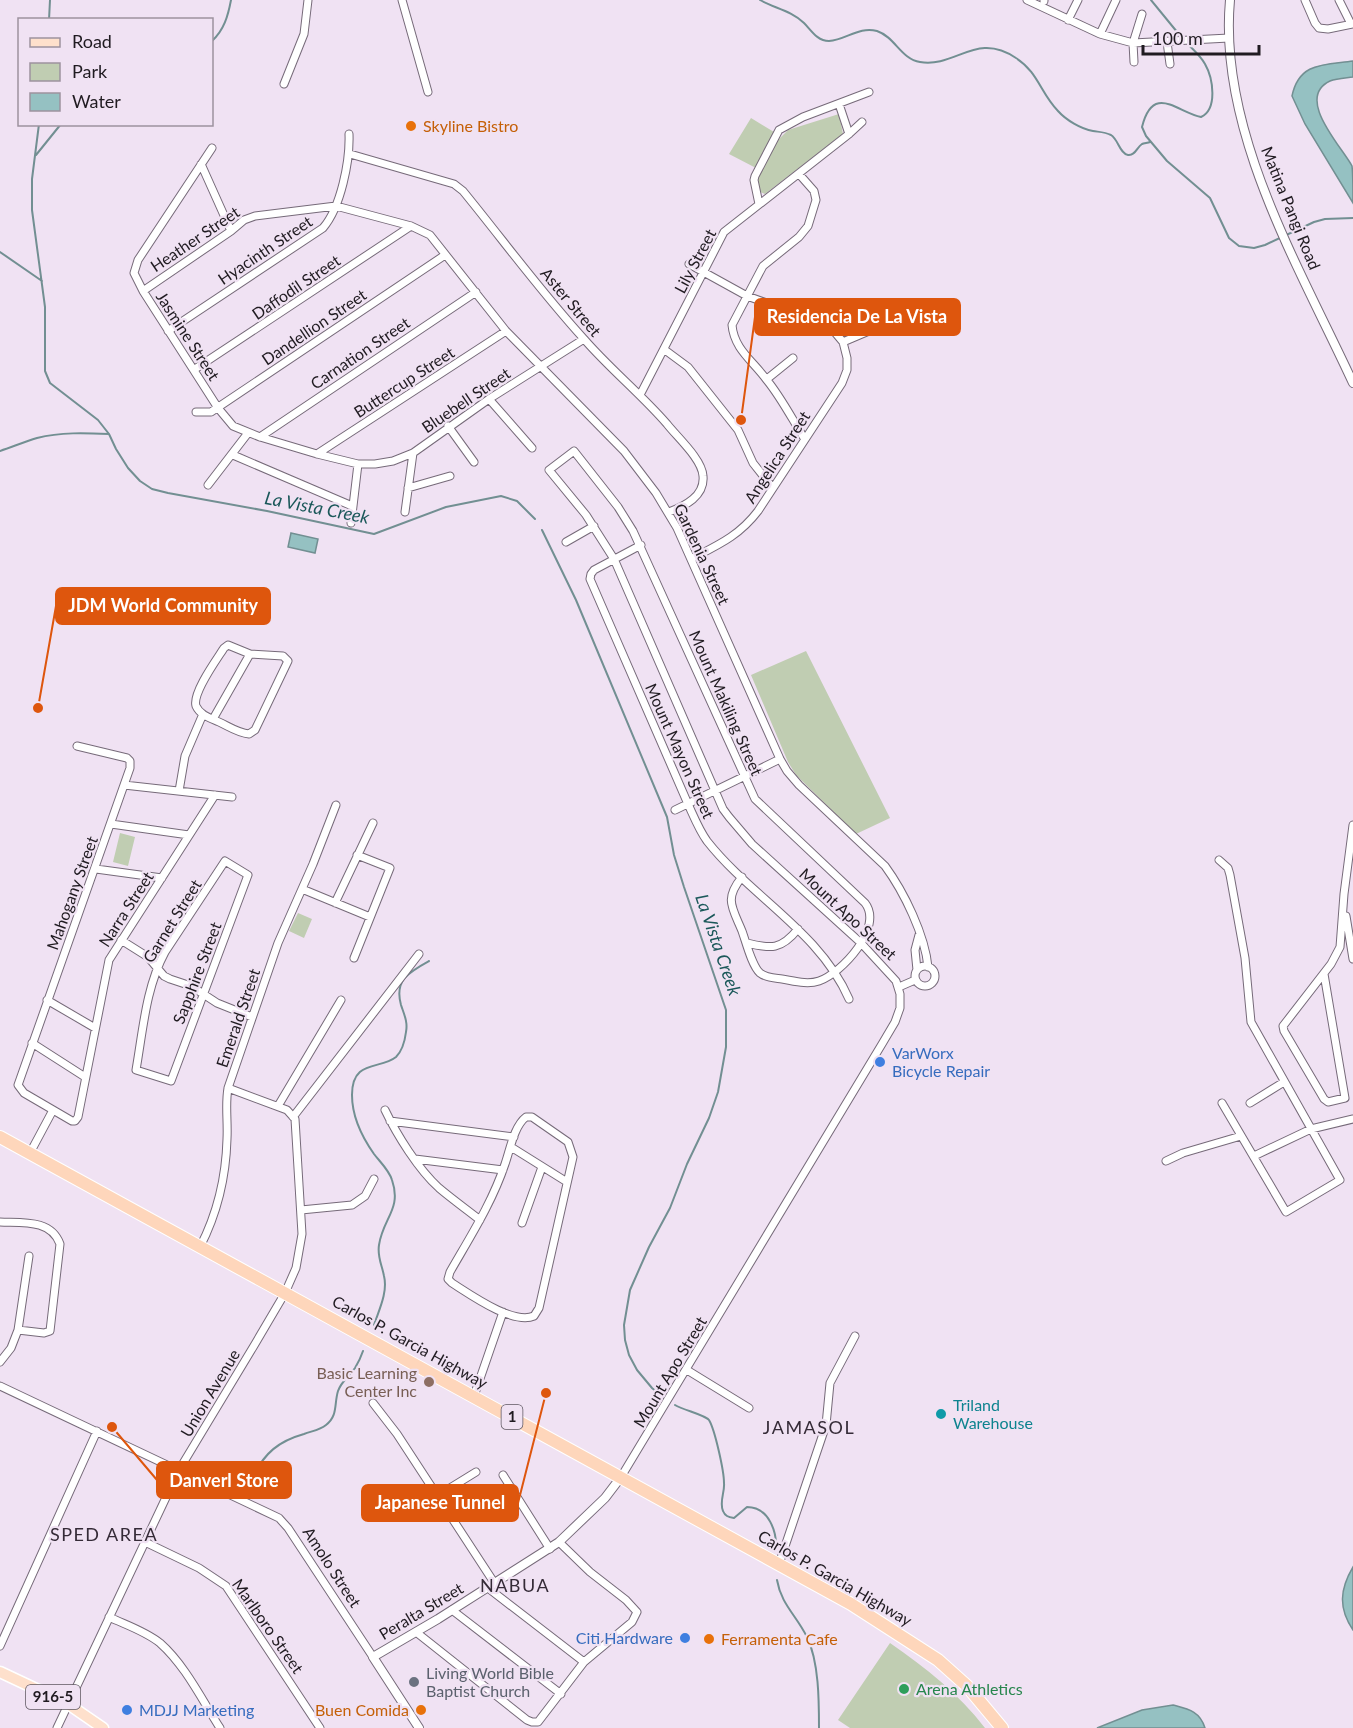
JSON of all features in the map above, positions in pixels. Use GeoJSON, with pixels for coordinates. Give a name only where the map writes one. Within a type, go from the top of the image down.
{"type":"FeatureCollection","features":[{"type":"Feature","properties":{"kind":"highway","name":"Carlos P. Garcia Highway"},"geometry":{"type":"LineString","coordinates":[[0,1137],[851,1604],[938,1660],[967,1686],[1002,1728]]}},
{"type":"Feature","properties":{"kind":"main road","name":"916-5"},"geometry":{"type":"LineString","coordinates":[[0,1672],[68,1704],[103,1728]]}},
{"type":"Feature","properties":{"kind":"street"},"geometry":{"type":"LineString","coordinates":[[284,84],[304,34],[308,0]]}},
{"type":"Feature","properties":{"kind":"street"},"geometry":{"type":"LineString","coordinates":[[402,0],[428,92]]}},
{"type":"Feature","properties":{"kind":"street"},"geometry":{"type":"LineString","coordinates":[[1027,0],[1043,2],[1068,20],[1100,34],[1133,43],[1229,38]]}},
{"type":"Feature","properties":{"kind":"street"},"geometry":{"type":"LineString","coordinates":[[1068,20],[1078,0]]}},
{"type":"Feature","properties":{"kind":"street"},"geometry":{"type":"LineString","coordinates":[[1100,34],[1116,0]]}},
{"type":"Feature","properties":{"kind":"street","name":"Matina Pangi Road"},"geometry":{"type":"LineString","coordinates":[[1230,0],[1229,38],[1243,122],[1257,170],[1289,250],[1353,383]]}},
{"type":"Feature","properties":{"kind":"street"},"geometry":{"type":"LineString","coordinates":[[1305,0],[1315,23],[1319,28],[1328,29],[1352,24],[1340,0]]}},
{"type":"Feature","properties":{"kind":"street"},"geometry":{"type":"LineString","coordinates":[[1134,62],[1133,43],[1142,14]]}},
{"type":"Feature","properties":{"kind":"street"},"geometry":{"type":"LineString","coordinates":[[1167,42],[1170,64]]}},
{"type":"Feature","properties":{"kind":"street"},"geometry":{"type":"LineString","coordinates":[[759,204],[755,176],[779,130],[803,117],[868,92]]}},
{"type":"Feature","properties":{"kind":"street"},"geometry":{"type":"LineString","coordinates":[[839,104],[849,134]]}},
{"type":"Feature","properties":{"kind":"street","name":"Lily Street"},"geometry":{"type":"LineString","coordinates":[[640,395],[724,232],[862,122]]}},
{"type":"Feature","properties":{"kind":"street","name":"Hyacinth Street"},"geometry":{"type":"LineString","coordinates":[[168,331],[323,228],[336,206],[350,154],[350,134]]}},
{"type":"Feature","properties":{"kind":"street","name":"Jasmine Street"},"geometry":{"type":"LineString","coordinates":[[212,148],[136,265],[135,278],[218,408],[230,423],[260,437],[358,464]]}},
{"type":"Feature","properties":{"kind":"street","name":"Aster Street"},"geometry":{"type":"LineString","coordinates":[[350,154],[454,184],[463,190],[584,339],[640,395],[698,462],[703,475],[702,488],[694,499],[683,507],[669,512]]}},
{"type":"Feature","properties":{"kind":"street"},"geometry":{"type":"LineString","coordinates":[[201,164],[231,231]]}},
{"type":"Feature","properties":{"kind":"street"},"geometry":{"type":"LineString","coordinates":[[799,174],[814,191],[816,200],[811,220],[799,237],[767,261],[732,325],[733,336],[738,347],[767,379],[804,438]]}},
{"type":"Feature","properties":{"kind":"street","name":"Gardenia Street"},"geometry":{"type":"LineString","coordinates":[[336,206],[411,226],[430,235],[506,331],[624,451],[669,512],[787,771],[885,867],[900,889],[926,951],[928,967]]}},
{"type":"Feature","properties":{"kind":"street","name":"Heather Street"},"geometry":{"type":"LineString","coordinates":[[143,291],[244,220],[255,216],[336,206]]}},
{"type":"Feature","properties":{"kind":"street","name":"Daffodil Street"},"geometry":{"type":"LineString","coordinates":[[195,369],[411,226]]}},
{"type":"Feature","properties":{"kind":"street","name":"Dandellion Street"},"geometry":{"type":"LineString","coordinates":[[196,412],[208,414],[218,408],[445,255]]}},
{"type":"Feature","properties":{"kind":"street"},"geometry":{"type":"LineString","coordinates":[[689,264],[747,296],[797,314],[818,318],[835,330],[843,342],[890,322]]}},
{"type":"Feature","properties":{"kind":"street","name":"Carnation Street"},"geometry":{"type":"LineString","coordinates":[[260,437],[476,292]]}},
{"type":"Feature","properties":{"kind":"street","name":"Buttercup Street"},"geometry":{"type":"LineString","coordinates":[[317,454],[506,331]]}},
{"type":"Feature","properties":{"kind":"street","name":"Bluebell Street"},"geometry":{"type":"LineString","coordinates":[[358,464],[393,461],[412,453],[448,426],[584,339]]}},
{"type":"Feature","properties":{"kind":"street","name":"Angelica Street"},"geometry":{"type":"LineString","coordinates":[[691,559],[734,537],[747,525],[842,383],[847,370],[843,342]]}},
{"type":"Feature","properties":{"kind":"street"},"geometry":{"type":"LineString","coordinates":[[665,350],[688,367],[738,430],[753,463],[772,487]]}},
{"type":"Feature","properties":{"kind":"street"},"geometry":{"type":"LineString","coordinates":[[767,379],[793,358]]}},
{"type":"Feature","properties":{"kind":"street"},"geometry":{"type":"LineString","coordinates":[[489,399],[532,448]]}},
{"type":"Feature","properties":{"kind":"street"},"geometry":{"type":"LineString","coordinates":[[448,426],[474,462]]}},
{"type":"Feature","properties":{"kind":"street"},"geometry":{"type":"LineString","coordinates":[[208,485],[248,433]]}},
{"type":"Feature","properties":{"kind":"street","name":"Mount Apo Street"},"geometry":{"type":"LineString","coordinates":[[574,451],[549,470],[594,526],[614,559],[723,809],[738,828],[887,969],[899,987],[901,1004],[895,1022],[621,1477]]}},
{"type":"Feature","properties":{"kind":"street","name":"Mount Makiling Street"},"geometry":{"type":"LineString","coordinates":[[574,451],[618,507],[640,545],[755,799],[870,911],[868,931],[861,943]]}},
{"type":"Feature","properties":{"kind":"street"},"geometry":{"type":"LineString","coordinates":[[405,512],[412,453]]}},
{"type":"Feature","properties":{"kind":"street"},"geometry":{"type":"LineString","coordinates":[[233,455],[352,506]]}},
{"type":"Feature","properties":{"kind":"street"},"geometry":{"type":"LineString","coordinates":[[351,523],[358,464]]}},
{"type":"Feature","properties":{"kind":"street"},"geometry":{"type":"LineString","coordinates":[[408,488],[450,476]]}},
{"type":"Feature","properties":{"kind":"street"},"geometry":{"type":"LineString","coordinates":[[566,542],[594,526]]}},
{"type":"Feature","properties":{"kind":"street"},"geometry":{"type":"LineString","coordinates":[[614,559],[640,545]]}},
{"type":"Feature","properties":{"kind":"street","name":"Mount Mayon Street"},"geometry":{"type":"LineString","coordinates":[[614,559],[594,570],[591,574],[591,582],[706,840],[818,950],[835,971],[849,999]]}},
{"type":"Feature","properties":{"kind":"street"},"geometry":{"type":"LineString","coordinates":[[230,645],[250,654],[280,655],[288,661],[255,730],[249,734],[202,714],[196,705],[196,696],[224,648],[230,645]]}},
{"type":"Feature","properties":{"kind":"street"},"geometry":{"type":"LineString","coordinates":[[213,719],[250,654]]}},
{"type":"Feature","properties":{"kind":"street"},"geometry":{"type":"LineString","coordinates":[[179,791],[184,756],[202,714]]}},
{"type":"Feature","properties":{"kind":"street","name":"Mahogany Street"},"geometry":{"type":"LineString","coordinates":[[53,1110],[22,1092],[18,1087],[18,1080],[96,869],[130,768],[129,759],[77,746]]}},
{"type":"Feature","properties":{"kind":"street"},"geometry":{"type":"LineString","coordinates":[[675,810],[780,759]]}},
{"type":"Feature","properties":{"kind":"street"},"geometry":{"type":"LineString","coordinates":[[124,785],[232,796]]}},
{"type":"Feature","properties":{"kind":"street","name":"Narra Street"},"geometry":{"type":"LineString","coordinates":[[53,1110],[75,1121],[78,1117],[109,960],[215,795]]}},
{"type":"Feature","properties":{"kind":"street","name":"Emerald Street"},"geometry":{"type":"LineString","coordinates":[[200,1248],[212,1221],[222,1184],[228,1138],[226,1105],[228,1088],[278,943],[336,805]]}},
{"type":"Feature","properties":{"kind":"street"},"geometry":{"type":"LineString","coordinates":[[335,903],[373,823]]}},
{"type":"Feature","properties":{"kind":"street"},"geometry":{"type":"LineString","coordinates":[[111,824],[189,835]]}},
{"type":"Feature","properties":{"kind":"street"},"geometry":{"type":"LineString","coordinates":[[1324,974],[1345,1098],[1327,1101],[1283,1026],[1324,974],[1340,947],[1347,915],[1353,825]]}},
{"type":"Feature","properties":{"kind":"street"},"geometry":{"type":"LineString","coordinates":[[354,958],[390,868],[357,855]]}},
{"type":"Feature","properties":{"kind":"street"},"geometry":{"type":"LineString","coordinates":[[1219,860],[1228,868],[1230,874],[1245,958],[1251,1022],[1340,1180],[1287,1212],[1222,1103]]}},
{"type":"Feature","properties":{"kind":"street","name":"Garnet Street"},"geometry":{"type":"LineString","coordinates":[[171,1081],[136,1070],[157,967],[225,861],[248,875]]}},
{"type":"Feature","properties":{"kind":"street"},"geometry":{"type":"LineString","coordinates":[[96,869],[162,878]]}},
{"type":"Feature","properties":{"kind":"street","name":"Sapphire Street"},"geometry":{"type":"LineString","coordinates":[[171,1081],[248,875]]}},
{"type":"Feature","properties":{"kind":"street"},"geometry":{"type":"LineString","coordinates":[[742,877],[734,887],[730,899],[756,968],[760,973],[770,977],[813,983],[828,977],[861,943]]}},
{"type":"Feature","properties":{"kind":"street"},"geometry":{"type":"LineString","coordinates":[[302,889],[370,917]]}},
{"type":"Feature","properties":{"kind":"street"},"geometry":{"type":"LineString","coordinates":[[1347,915],[1353,958]]}},
{"type":"Feature","properties":{"kind":"street"},"geometry":{"type":"LineString","coordinates":[[747,943],[779,946],[791,938],[798,929]]}},
{"type":"Feature","properties":{"kind":"street","name":"Gardenia Street"},"geometry":{"type":"LineString","coordinates":[[916,970],[915,950],[919,935]]}},
{"type":"Feature","properties":{"kind":"street"},"geometry":{"type":"LineString","coordinates":[[121,940],[148,957],[164,976],[191,986],[217,1003],[252,1017]]}},
{"type":"Feature","properties":{"kind":"street"},"geometry":{"type":"LineString","coordinates":[[1340,947],[1351,948]]}},
{"type":"Feature","properties":{"kind":"street"},"geometry":{"type":"LineString","coordinates":[[228,1088],[278,1106],[293,1117],[419,954]]}},
{"type":"Feature","properties":{"kind":"street"},"geometry":{"type":"LineString","coordinates":[[923,966],[928,967],[935,974],[932,983],[923,986],[915,980],[916,970],[923,966]]}},
{"type":"Feature","properties":{"kind":"street"},"geometry":{"type":"LineString","coordinates":[[899,987],[915,980]]}},
{"type":"Feature","properties":{"kind":"street"},"geometry":{"type":"LineString","coordinates":[[47,1000],[95,1028]]}},
{"type":"Feature","properties":{"kind":"street"},"geometry":{"type":"LineString","coordinates":[[278,1106],[341,1000]]}},
{"type":"Feature","properties":{"kind":"street"},"geometry":{"type":"LineString","coordinates":[[32,1043],[86,1077]]}},
{"type":"Feature","properties":{"kind":"street"},"geometry":{"type":"LineString","coordinates":[[1250,1103],[1284,1082]]}},
{"type":"Feature","properties":{"kind":"street"},"geometry":{"type":"LineString","coordinates":[[30,1154],[53,1110]]}},
{"type":"Feature","properties":{"kind":"street"},"geometry":{"type":"LineString","coordinates":[[385,1110],[416,1159],[438,1187],[480,1220]]}},
{"type":"Feature","properties":{"kind":"street","name":"Union Avenue"},"geometry":{"type":"LineString","coordinates":[[57,1728],[179,1470],[285,1293],[296,1268],[301,1248],[301,1210],[296,1126],[293,1117]]}},
{"type":"Feature","properties":{"kind":"street"},"geometry":{"type":"LineString","coordinates":[[532,1117],[568,1142],[573,1157],[539,1308],[531,1318],[503,1312],[448,1279],[480,1220],[503,1170],[514,1137],[523,1120],[532,1117]]}},
{"type":"Feature","properties":{"kind":"street"},"geometry":{"type":"LineString","coordinates":[[1254,1156],[1311,1129],[1353,1119]]}},
{"type":"Feature","properties":{"kind":"street"},"geometry":{"type":"LineString","coordinates":[[390,1120],[514,1137]]}},
{"type":"Feature","properties":{"kind":"street"},"geometry":{"type":"LineString","coordinates":[[1166,1161],[1183,1153],[1242,1136]]}},
{"type":"Feature","properties":{"kind":"street"},"geometry":{"type":"LineString","coordinates":[[511,1147],[567,1182]]}},
{"type":"Feature","properties":{"kind":"street"},"geometry":{"type":"LineString","coordinates":[[416,1159],[503,1170]]}},
{"type":"Feature","properties":{"kind":"street"},"geometry":{"type":"LineString","coordinates":[[522,1223],[542,1167]]}},
{"type":"Feature","properties":{"kind":"street"},"geometry":{"type":"LineString","coordinates":[[301,1210],[352,1205],[365,1196],[374,1179]]}},
{"type":"Feature","properties":{"kind":"street"},"geometry":{"type":"LineString","coordinates":[[0,1222],[42,1225],[53,1232],[60,1244],[50,1331],[44,1333],[18,1330]]}},
{"type":"Feature","properties":{"kind":"street"},"geometry":{"type":"LineString","coordinates":[[0,1362],[11,1348],[18,1330],[28,1256]]}},
{"type":"Feature","properties":{"kind":"street"},"geometry":{"type":"LineString","coordinates":[[474,1396],[503,1312]]}},
{"type":"Feature","properties":{"kind":"street"},"geometry":{"type":"LineString","coordinates":[[779,1564],[826,1425],[830,1383],[855,1336]]}},
{"type":"Feature","properties":{"kind":"street"},"geometry":{"type":"LineString","coordinates":[[687,1370],[749,1408]]}},
{"type":"Feature","properties":{"kind":"street","name":"Amolo Street"},"geometry":{"type":"LineString","coordinates":[[0,1386],[279,1518],[288,1528],[419,1728]]}},
{"type":"Feature","properties":{"kind":"street"},"geometry":{"type":"LineString","coordinates":[[373,1403],[397,1434],[492,1586],[584,1662]]}},
{"type":"Feature","properties":{"kind":"street"},"geometry":{"type":"LineString","coordinates":[[0,1646],[97,1431]]}},
{"type":"Feature","properties":{"kind":"street"},"geometry":{"type":"LineString","coordinates":[[437,1496],[476,1472]]}},
{"type":"Feature","properties":{"kind":"street"},"geometry":{"type":"LineString","coordinates":[[503,1475],[550,1549]]}},
{"type":"Feature","properties":{"kind":"street","name":"Peralta Street"},"geometry":{"type":"LineString","coordinates":[[373,1657],[550,1549],[605,1498],[621,1477]]}},
{"type":"Feature","properties":{"kind":"street","name":"Marlboro Street"},"geometry":{"type":"LineString","coordinates":[[145,1542],[199,1568],[226,1586],[320,1728]]}},
{"type":"Feature","properties":{"kind":"street"},"geometry":{"type":"LineString","coordinates":[[416,1632],[527,1720],[535,1723],[541,1720],[584,1662],[632,1622],[637,1612],[626,1599],[590,1572],[559,1542]]}},
{"type":"Feature","properties":{"kind":"street"},"geometry":{"type":"LineString","coordinates":[[452,1610],[561,1694]]}},
{"type":"Feature","properties":{"kind":"street"},"geometry":{"type":"LineString","coordinates":[[109,1617],[149,1636],[166,1649],[183,1670],[220,1728]]}},
{"type":"Feature","properties":{"kind":"green space"},"geometry":{"type":"Polygon","coordinates":[[[839,114],[843,134],[765,194],[760,192],[757,179],[778,140],[788,130],[839,114]]]}},
{"type":"Feature","properties":{"kind":"green space"},"geometry":{"type":"Polygon","coordinates":[[[751,118],[774,132],[756,168],[729,154],[751,118]]]}},
{"type":"Feature","properties":{"kind":"green space"},"geometry":{"type":"Polygon","coordinates":[[[806,651],[890,818],[856,834],[796,775],[788,762],[751,675],[806,651]]]}},
{"type":"Feature","properties":{"kind":"green space"},"geometry":{"type":"Polygon","coordinates":[[[120,833],[135,837],[128,866],[113,862],[120,833]]]}},
{"type":"Feature","properties":{"kind":"green space"},"geometry":{"type":"Polygon","coordinates":[[[298,913],[312,919],[304,938],[289,931],[298,913]]]}},
{"type":"Feature","properties":{"kind":"green space","name":"Arena Athletics"},"geometry":{"type":"Polygon","coordinates":[[[890,1643],[941,1682],[985,1728],[850,1728],[838,1720],[890,1643]]]}},
{"type":"Feature","properties":{"kind":"water"},"geometry":{"type":"Polygon","coordinates":[[[1353,61],[1353,77],[1330,81],[1320,89],[1317,99],[1324,123],[1352,166],[1353,203],[1305,124],[1292,96],[1295,85],[1307,71],[1323,65],[1353,61]]]}},
{"type":"Feature","properties":{"kind":"water"},"geometry":{"type":"Polygon","coordinates":[[[291,533],[318,539],[315,553],[288,547],[291,533]]]}},
{"type":"Feature","properties":{"kind":"water"},"geometry":{"type":"Polygon","coordinates":[[[1353,1567],[1353,1630],[1345,1614],[1342,1598],[1345,1583],[1353,1567]]]}},
{"type":"Feature","properties":{"kind":"water"},"geometry":{"type":"Polygon","coordinates":[[[1173,1705],[1197,1714],[1205,1728],[1097,1728],[1142,1710],[1173,1705]]]}},
{"type":"Feature","properties":{"kind":"waterway"},"geometry":{"type":"LineString","coordinates":[[49,18],[50,0]]}},
{"type":"Feature","properties":{"kind":"waterway"},"geometry":{"type":"LineString","coordinates":[[213,40],[225,22],[231,0]]}},
{"type":"Feature","properties":{"kind":"waterway"},"geometry":{"type":"LineString","coordinates":[[760,0],[794,15],[815,35],[825,41],[864,30],[877,31],[889,38],[908,57],[920,62],[945,60],[978,49],[989,48],[1002,51],[1016,58],[1029,70],[1052,104],[1074,124],[1111,135],[1123,152],[1128,155],[1142,144],[1150,142]]}},
{"type":"Feature","properties":{"kind":"waterway"},"geometry":{"type":"LineString","coordinates":[[1151,0],[1182,38]]}},
{"type":"Feature","properties":{"kind":"waterway"},"geometry":{"type":"LineString","coordinates":[[1186,42],[1201,58],[1208,70],[1212,85],[1210,107],[1201,117],[1175,106],[1159,103],[1152,106],[1142,127],[1146,136],[1167,161],[1210,198],[1229,238],[1239,246],[1254,248],[1314,222],[1325,219],[1353,218]]}},
{"type":"Feature","properties":{"kind":"waterway","name":"La Vista Creek"},"geometry":{"type":"LineString","coordinates":[[39,126],[32,179],[32,210],[45,307],[45,371],[50,383],[98,420],[109,434],[128,468],[140,481],[152,489],[168,493],[374,534],[446,507],[501,496],[517,501],[535,519]]}},
{"type":"Feature","properties":{"kind":"waterway"},"geometry":{"type":"LineString","coordinates":[[36,155],[59,126]]}},
{"type":"Feature","properties":{"kind":"waterway"},"geometry":{"type":"LineString","coordinates":[[0,252],[42,281]]}},
{"type":"Feature","properties":{"kind":"waterway"},"geometry":{"type":"LineString","coordinates":[[0,451],[46,436],[73,433],[109,434]]}},
{"type":"Feature","properties":{"kind":"waterway","name":"La Vista Creek"},"geometry":{"type":"LineString","coordinates":[[542,530],[576,600],[667,817],[674,855],[726,1010],[726,1047],[718,1092],[670,1208],[630,1290],[624,1325],[629,1355],[637,1370],[665,1399]]}},
{"type":"Feature","properties":{"kind":"waterway"},"geometry":{"type":"LineString","coordinates":[[374,1325],[385,1288],[379,1245],[395,1199],[389,1173],[374,1154],[359,1126],[352,1103],[353,1084],[362,1071],[390,1061],[400,1052],[406,1028],[399,996],[400,989],[410,973],[429,961]]}},
{"type":"Feature","properties":{"kind":"waterway"},"geometry":{"type":"LineString","coordinates":[[253,1477],[262,1461],[273,1449],[287,1440],[321,1428],[330,1421],[334,1414],[339,1388],[355,1368],[363,1351]]}},
{"type":"Feature","properties":{"kind":"waterway","name":"La Vista Creek"},"geometry":{"type":"LineString","coordinates":[[675,1405],[709,1420],[722,1470],[724,1486],[722,1504],[725,1514],[734,1518],[747,1507],[761,1511],[773,1528],[776,1549]]}},
{"type":"Feature","properties":{"kind":"waterway","name":"La Vista Creek"},"geometry":{"type":"LineString","coordinates":[[777,1580],[782,1596],[803,1629],[811,1647],[818,1682],[819,1728]]}},
{"type":"Feature","properties":{"kind":"place","name":"Skyline Bistro"},"geometry":{"type":"Point","coordinates":[411,126]}},
{"type":"Feature","properties":{"kind":"place","name":"Residencia De La Vista"},"geometry":{"type":"Point","coordinates":[741,420]}},
{"type":"Feature","properties":{"kind":"place","name":"JDM World Community"},"geometry":{"type":"Point","coordinates":[38,708]}},
{"type":"Feature","properties":{"kind":"place","name":"VarWorx Bicycle Repair"},"geometry":{"type":"Point","coordinates":[880,1062]}},
{"type":"Feature","properties":{"kind":"place","name":"Basic Learning Center Inc"},"geometry":{"type":"Point","coordinates":[429,1382]}},
{"type":"Feature","properties":{"kind":"place","name":"Japanese Tunnel"},"geometry":{"type":"Point","coordinates":[546,1393]}},
{"type":"Feature","properties":{"kind":"place","name":"Triland Warehouse"},"geometry":{"type":"Point","coordinates":[941,1414]}},
{"type":"Feature","properties":{"kind":"place","name":"Danverl Store"},"geometry":{"type":"Point","coordinates":[112,1427]}},
{"type":"Feature","properties":{"kind":"place","name":"Citi Hardware"},"geometry":{"type":"Point","coordinates":[685,1638]}},
{"type":"Feature","properties":{"kind":"place","name":"Ferramenta Cafe"},"geometry":{"type":"Point","coordinates":[709,1639]}},
{"type":"Feature","properties":{"kind":"place","name":"Living World Bible Baptist Church"},"geometry":{"type":"Point","coordinates":[414,1682]}},
{"type":"Feature","properties":{"kind":"place","name":"Arena Athletics"},"geometry":{"type":"Point","coordinates":[904,1689]}},
{"type":"Feature","properties":{"kind":"place","name":"MDJJ Marketing"},"geometry":{"type":"Point","coordinates":[127,1710]}},
{"type":"Feature","properties":{"kind":"place","name":"Buen Comida"},"geometry":{"type":"Point","coordinates":[421,1710]}},
{"type":"Feature","properties":{"kind":"district","name":"JAMASOL"},"geometry":{"type":"Point","coordinates":[809,1428]}},
{"type":"Feature","properties":{"kind":"district","name":"SPED AREA"},"geometry":{"type":"Point","coordinates":[104,1535]}},
{"type":"Feature","properties":{"kind":"district","name":"NABUA"},"geometry":{"type":"Point","coordinates":[515,1586]}}]}
